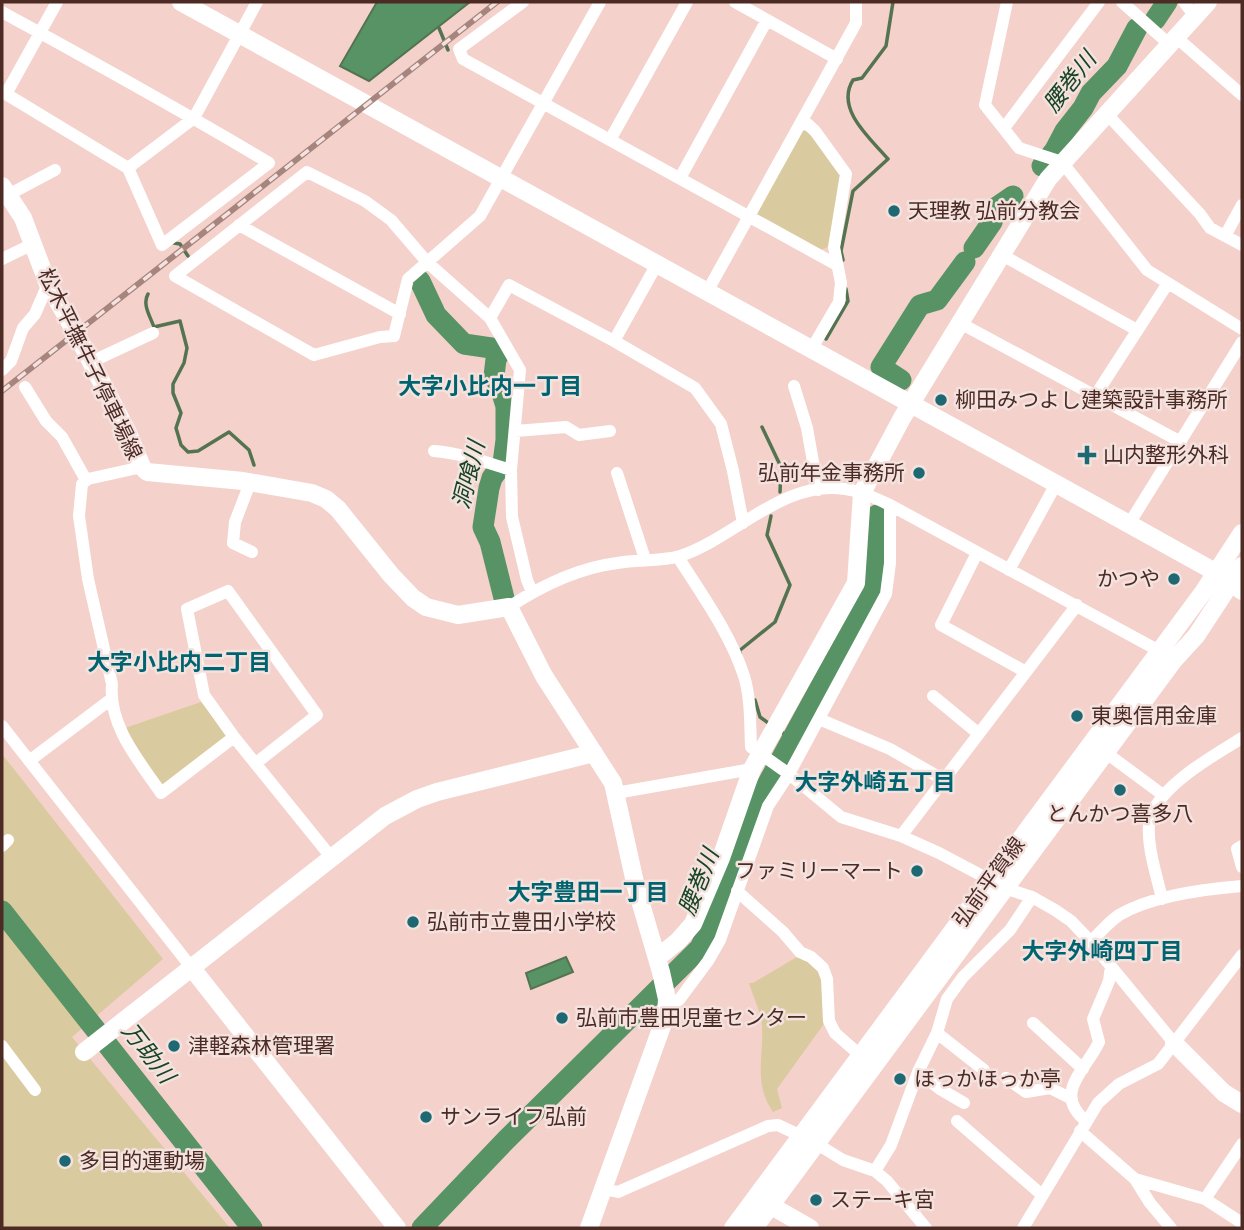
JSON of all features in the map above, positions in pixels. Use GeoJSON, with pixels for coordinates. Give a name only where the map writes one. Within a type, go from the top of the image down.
{"type":"FeatureCollection","features":[{"type":"Feature","properties":{"kind":"street"},"geometry":{"type":"LineString","coordinates":[[2,12],[40,33],[194,118],[269,163],[162,245],[128,168],[6,94],[40,33],[57,2]]}},
{"type":"Feature","properties":{"kind":"street"},"geometry":{"type":"LineString","coordinates":[[181,2],[1233,582]]}},
{"type":"Feature","properties":{"kind":"street"},"geometry":{"type":"LineString","coordinates":[[128,168],[194,118],[257,2]]}},
{"type":"Feature","properties":{"kind":"street"},"geometry":{"type":"LineString","coordinates":[[523,2],[459,49],[463,59],[837,265]]}},
{"type":"Feature","properties":{"kind":"street"},"geometry":{"type":"LineString","coordinates":[[532,592],[512,517],[505,468],[515,431],[520,370],[490,318],[427,262],[391,220],[365,201],[307,172],[175,276],[314,355],[380,337],[394,337],[408,279],[427,262],[480,216],[600,2]]}},
{"type":"Feature","properties":{"kind":"street"},"geometry":{"type":"LineString","coordinates":[[610,140],[687,2]]}},
{"type":"Feature","properties":{"kind":"street"},"geometry":{"type":"LineString","coordinates":[[735,2],[836,59]]}},
{"type":"Feature","properties":{"kind":"street"},"geometry":{"type":"LineString","coordinates":[[707,292],[856,23],[856,2]]}},
{"type":"Feature","properties":{"kind":"street"},"geometry":{"type":"LineString","coordinates":[[1007,2],[985,105],[1019,148],[1053,158],[1147,270],[1242,329]]}},
{"type":"Feature","properties":{"kind":"street"},"geometry":{"type":"LineString","coordinates":[[1004,128],[1099,2]]}},
{"type":"Feature","properties":{"kind":"street"},"geometry":{"type":"LineString","coordinates":[[1122,2],[1242,95]]}},
{"type":"Feature","properties":{"kind":"street"},"geometry":{"type":"LineString","coordinates":[[659,965],[693,924],[760,760],[856,583],[862,493],[910,405],[1048,179],[1053,158],[1106,113],[1172,40],[1189,9],[1208,2]]}},
{"type":"Feature","properties":{"kind":"street"},"geometry":{"type":"LineString","coordinates":[[680,178],[767,20]]}},
{"type":"Feature","properties":{"kind":"street"},"geometry":{"type":"LineString","coordinates":[[1106,113],[1210,228],[1242,245]]}},
{"type":"Feature","properties":{"kind":"street"},"geometry":{"type":"LineString","coordinates":[[803,120],[816,131],[846,174],[835,247],[841,283],[839,302],[811,349]]}},
{"type":"Feature","properties":{"kind":"street"},"geometry":{"type":"LineString","coordinates":[[5,192],[55,170]]}},
{"type":"Feature","properties":{"kind":"street","name":"松木平撫牛子停車場線"},"geometry":{"type":"LineString","coordinates":[[5,192],[23,218],[48,284],[147,472],[286,488],[326,499],[391,575],[413,598],[426,607],[458,615],[509,607]]}},
{"type":"Feature","properties":{"kind":"street"},"geometry":{"type":"LineString","coordinates":[[1225,236],[1242,205]]}},
{"type":"Feature","properties":{"kind":"street"},"geometry":{"type":"LineString","coordinates":[[239,225],[400,313]]}},
{"type":"Feature","properties":{"kind":"street"},"geometry":{"type":"LineString","coordinates":[[2,259],[33,244]]}},
{"type":"Feature","properties":{"kind":"street"},"geometry":{"type":"LineString","coordinates":[[1002,255],[1137,330]]}},
{"type":"Feature","properties":{"kind":"street"},"geometry":{"type":"LineString","coordinates":[[614,341],[657,264]]}},
{"type":"Feature","properties":{"kind":"street"},"geometry":{"type":"LineString","coordinates":[[1096,396],[1168,283]]}},
{"type":"Feature","properties":{"kind":"street"},"geometry":{"type":"LineString","coordinates":[[2,370],[11,361],[23,328],[35,314],[48,284]]}},
{"type":"Feature","properties":{"kind":"street"},"geometry":{"type":"LineString","coordinates":[[490,318],[509,285],[695,388],[721,424],[743,523]]}},
{"type":"Feature","properties":{"kind":"street"},"geometry":{"type":"LineString","coordinates":[[960,323],[1181,442]]}},
{"type":"Feature","properties":{"kind":"street"},"geometry":{"type":"LineString","coordinates":[[91,362],[153,333]]}},
{"type":"Feature","properties":{"kind":"street"},"geometry":{"type":"LineString","coordinates":[[1129,524],[1242,342]]}},
{"type":"Feature","properties":{"kind":"street"},"geometry":{"type":"LineString","coordinates":[[794,386],[807,428],[818,490]]}},
{"type":"Feature","properties":{"kind":"street"},"geometry":{"type":"LineString","coordinates":[[25,387],[46,421],[62,437],[86,480]]}},
{"type":"Feature","properties":{"kind":"street"},"geometry":{"type":"LineString","coordinates":[[515,431],[566,427],[579,435],[610,430]]}},
{"type":"Feature","properties":{"kind":"street"},"geometry":{"type":"LineString","coordinates":[[434,451],[456,452],[464,457],[485,460],[505,468]]}},
{"type":"Feature","properties":{"kind":"street"},"geometry":{"type":"LineString","coordinates":[[142,467],[96,475],[82,484],[79,516],[88,579],[111,684],[110,701],[120,729],[160,793],[234,737]]}},
{"type":"Feature","properties":{"kind":"street"},"geometry":{"type":"LineString","coordinates":[[617,473],[645,559]]}},
{"type":"Feature","properties":{"kind":"street"},"geometry":{"type":"LineString","coordinates":[[250,483],[235,523],[233,543],[252,552]]}},
{"type":"Feature","properties":{"kind":"street"},"geometry":{"type":"LineString","coordinates":[[1009,570],[1056,484]]}},
{"type":"Feature","properties":{"kind":"street"},"geometry":{"type":"LineString","coordinates":[[589,1228],[666,1015],[667,1002],[622,834],[613,783],[544,676],[509,607],[532,592],[592,568],[645,559],[665,560],[678,557],[785,498],[818,490],[842,488],[890,505],[1167,655]]}},
{"type":"Feature","properties":{"kind":"street"},"geometry":{"type":"LineString","coordinates":[[667,1002],[679,1000],[720,940],[768,806],[819,719],[886,594],[890,563],[890,505]]}},
{"type":"Feature","properties":{"kind":"street","name":"弘前平賀線"},"geometry":{"type":"LineString","coordinates":[[1233,582],[1242,533]]}},
{"type":"Feature","properties":{"kind":"street"},"geometry":{"type":"LineString","coordinates":[[977,553],[941,625],[1026,672]]}},
{"type":"Feature","properties":{"kind":"street"},"geometry":{"type":"LineString","coordinates":[[678,557],[726,634],[744,677],[749,705],[751,747],[760,760],[786,772],[841,817],[901,836],[939,853],[1007,888],[1032,897],[1071,921],[1174,1043],[1224,1093],[1242,1104]]}},
{"type":"Feature","properties":{"kind":"street","name":"弘前平賀線"},"geometry":{"type":"LineString","coordinates":[[733,1228],[764,1202],[809,1140],[1007,888],[1099,748],[1167,655],[1196,636],[1242,566]]}},
{"type":"Feature","properties":{"kind":"street"},"geometry":{"type":"LineString","coordinates":[[256,764],[317,715],[228,591],[187,608],[204,695],[234,737],[331,857]]}},
{"type":"Feature","properties":{"kind":"street"},"geometry":{"type":"LineString","coordinates":[[901,836],[1077,605]]}},
{"type":"Feature","properties":{"kind":"street"},"geometry":{"type":"LineString","coordinates":[[933,696],[979,734]]}},
{"type":"Feature","properties":{"kind":"street"},"geometry":{"type":"LineString","coordinates":[[29,761],[110,701]]}},
{"type":"Feature","properties":{"kind":"street"},"geometry":{"type":"LineString","coordinates":[[819,719],[890,749],[944,780]]}},
{"type":"Feature","properties":{"kind":"street"},"geometry":{"type":"LineString","coordinates":[[2,726],[395,1228]]}},
{"type":"Feature","properties":{"kind":"street"},"geometry":{"type":"LineString","coordinates":[[1162,899],[1149,825],[1154,807],[1173,784],[1242,737]]}},
{"type":"Feature","properties":{"kind":"street"},"geometry":{"type":"LineString","coordinates":[[1099,748],[1163,795]]}},
{"type":"Feature","properties":{"kind":"street","name":"弘前平賀線"},"geometry":{"type":"LineString","coordinates":[[809,1140],[861,1056],[991,880],[1099,748]]}},
{"type":"Feature","properties":{"kind":"street"},"geometry":{"type":"LineString","coordinates":[[89,1048],[385,816],[417,799],[447,789],[594,753]]}},
{"type":"Feature","properties":{"kind":"street"},"geometry":{"type":"LineString","coordinates":[[616,793],[760,760]]}},
{"type":"Feature","properties":{"kind":"street"},"geometry":{"type":"LineString","coordinates":[[1242,846],[1237,849],[1242,867]]}},
{"type":"Feature","properties":{"kind":"street"},"geometry":{"type":"LineString","coordinates":[[1091,942],[1118,916],[1162,899],[1242,886]]}},
{"type":"Feature","properties":{"kind":"street"},"geometry":{"type":"LineString","coordinates":[[737,891],[783,932],[800,952],[811,957],[823,968],[827,979],[830,1021],[835,1033],[861,1056]]}},
{"type":"Feature","properties":{"kind":"street"},"geometry":{"type":"LineString","coordinates":[[875,1171],[891,1145],[918,1072],[937,1033],[944,1004],[955,987],[1010,930],[1032,897]]}},
{"type":"Feature","properties":{"kind":"street"},"geometry":{"type":"LineString","coordinates":[[1023,1228],[1098,1103],[1119,1084],[1158,1064],[1242,955]]}},
{"type":"Feature","properties":{"kind":"street"},"geometry":{"type":"LineString","coordinates":[[1111,966],[1109,981],[1093,1018],[1099,1042],[1071,1087],[1070,1098],[1083,1126],[1135,1179],[1150,1203],[1171,1228]]}},
{"type":"Feature","properties":{"kind":"street"},"geometry":{"type":"LineString","coordinates":[[1033,1023],[1083,1069]]}},
{"type":"Feature","properties":{"kind":"street"},"geometry":{"type":"LineString","coordinates":[[937,1033],[984,1070]]}},
{"type":"Feature","properties":{"kind":"street"},"geometry":{"type":"LineString","coordinates":[[2,1046],[35,1090]]}},
{"type":"Feature","properties":{"kind":"street"},"geometry":{"type":"LineString","coordinates":[[918,1072],[940,1090],[964,1103]]}},
{"type":"Feature","properties":{"kind":"street"},"geometry":{"type":"LineString","coordinates":[[1006,1078],[1026,1093],[1050,1087],[1070,1098]]}},
{"type":"Feature","properties":{"kind":"street"},"geometry":{"type":"LineString","coordinates":[[957,1121],[1042,1195]]}},
{"type":"Feature","properties":{"kind":"street"},"geometry":{"type":"LineString","coordinates":[[604,1189],[618,1192],[768,1126],[778,1125],[843,1160],[875,1171],[887,1181],[926,1228]]}},
{"type":"Feature","properties":{"kind":"street"},"geometry":{"type":"LineString","coordinates":[[1205,1199],[1242,1144]]}},
{"type":"Feature","properties":{"kind":"street"},"geometry":{"type":"LineString","coordinates":[[1135,1179],[1205,1199],[1242,1223]]}},
{"type":"Feature","properties":{"kind":"street"},"geometry":{"type":"LineString","coordinates":[[764,1202],[810,1228]]}},
{"type":"Feature","properties":{"kind":"street","name":"弘前平賀線"},"geometry":{"type":"LineString","coordinates":[[754,1228],[764,1202]]}},
{"type":"Feature","properties":{"kind":"shaded area"},"geometry":{"type":"Polygon","coordinates":[[[377,2],[470,2],[369,81],[340,66],[377,2]]]}},
{"type":"Feature","properties":{"kind":"shaded area"},"geometry":{"type":"Polygon","coordinates":[[[801,131],[809,131],[842,176],[830,246],[821,250],[759,216],[757,211],[801,131]]]}},
{"type":"Feature","properties":{"kind":"shaded area"},"geometry":{"type":"Polygon","coordinates":[[[201,702],[229,737],[162,788],[125,728],[201,702]]]}},
{"type":"Feature","properties":{"kind":"shaded area"},"geometry":{"type":"Polygon","coordinates":[[[2,754],[163,959],[72,1037],[230,1228],[2,1228],[2,754]]]}},
{"type":"Feature","properties":{"kind":"shaded area"},"geometry":{"type":"Polygon","coordinates":[[[566,957],[573,972],[531,989],[526,973],[566,957]]]}},
{"type":"Feature","properties":{"kind":"shaded area"},"geometry":{"type":"Polygon","coordinates":[[[797,957],[812,960],[823,981],[826,1021],[777,1089],[782,1108],[773,1112],[763,1091],[761,1020],[749,983],[797,957]]]}},
{"type":"Feature","properties":{"kind":"waterway"},"geometry":{"type":"LineString","coordinates":[[843,260],[841,251],[853,191],[888,159],[864,132],[851,112],[849,91],[853,80],[862,78],[886,46],[893,2]]}},
{"type":"Feature","properties":{"kind":"waterway","name":"腰巻川"},"geometry":{"type":"LineString","coordinates":[[1155,20],[1167,2]]}},
{"type":"Feature","properties":{"kind":"waterway"},"geometry":{"type":"LineString","coordinates":[[439,28],[448,50]]}},
{"type":"Feature","properties":{"kind":"waterway","name":"腰巻川"},"geometry":{"type":"LineString","coordinates":[[1042,166],[1091,93],[1117,66],[1137,28]]}},
{"type":"Feature","properties":{"kind":"waterway","name":"腰巻川"},"geometry":{"type":"LineString","coordinates":[[974,248],[992,222],[997,207],[1013,196]]}},
{"type":"Feature","properties":{"kind":"waterway"},"geometry":{"type":"LineString","coordinates":[[174,243],[180,244],[188,256]]}},
{"type":"Feature","properties":{"kind":"waterway","name":"腰巻川"},"geometry":{"type":"LineString","coordinates":[[901,380],[881,367],[920,305],[937,300],[965,262]]}},
{"type":"Feature","properties":{"kind":"waterway","name":"洞喰川"},"geometry":{"type":"LineString","coordinates":[[420,281],[436,315],[464,344],[498,349],[500,353],[496,359],[494,376],[506,406],[506,440],[503,463],[492,478],[489,488],[483,527],[490,542],[504,598]]}},
{"type":"Feature","properties":{"kind":"waterway"},"geometry":{"type":"LineString","coordinates":[[826,339],[848,301],[846,289]]}},
{"type":"Feature","properties":{"kind":"waterway"},"geometry":{"type":"LineString","coordinates":[[148,294],[146,306],[154,327],[180,321],[187,348],[184,363],[173,384],[173,393],[181,413],[176,428],[181,445],[188,452],[198,451],[229,432],[249,450],[254,465]]}},
{"type":"Feature","properties":{"kind":"waterway"},"geometry":{"type":"LineString","coordinates":[[762,427],[781,467],[780,492]]}},
{"type":"Feature","properties":{"kind":"waterway","name":"腰巻川"},"geometry":{"type":"LineString","coordinates":[[422,1228],[506,1140],[700,948],[724,897],[755,807],[875,587],[877,515]]}},
{"type":"Feature","properties":{"kind":"waterway"},"geometry":{"type":"LineString","coordinates":[[740,653],[739,651],[775,622],[790,585],[767,535],[771,516]]}},
{"type":"Feature","properties":{"kind":"waterway"},"geometry":{"type":"LineString","coordinates":[[755,700],[760,717],[771,725]]}},
{"type":"Feature","properties":{"kind":"waterway"},"geometry":{"type":"LineString","coordinates":[[780,731],[792,739]]}},
{"type":"Feature","properties":{"kind":"waterway","name":"万助川"},"geometry":{"type":"LineString","coordinates":[[2,911],[252,1228]]}},
{"type":"Feature","properties":{"kind":"railway"},"geometry":{"type":"LineString","coordinates":[[2,391],[497,2]]}},
{"type":"Feature","properties":{"kind":"place","name":"天理教 弘前分教会"},"geometry":{"type":"Point","coordinates":[894,211]}},
{"type":"Feature","properties":{"kind":"place","name":"柳田みつよし建築設計事務所"},"geometry":{"type":"Point","coordinates":[941,400]}},
{"type":"Feature","properties":{"kind":"place","name":"山内整形外科"},"geometry":{"type":"Point","coordinates":[1087,455]}},
{"type":"Feature","properties":{"kind":"place","name":"弘前年金事務所"},"geometry":{"type":"Point","coordinates":[919,473]}},
{"type":"Feature","properties":{"kind":"place","name":"かつや"},"geometry":{"type":"Point","coordinates":[1174,579]}},
{"type":"Feature","properties":{"kind":"place","name":"東奥信用金庫"},"geometry":{"type":"Point","coordinates":[1077,716]}},
{"type":"Feature","properties":{"kind":"place","name":"とんかつ喜多八"},"geometry":{"type":"Point","coordinates":[1120,790]}},
{"type":"Feature","properties":{"kind":"place","name":"ファミリーマート"},"geometry":{"type":"Point","coordinates":[917,871]}},
{"type":"Feature","properties":{"kind":"place","name":"弘前市立豊田小学校"},"geometry":{"type":"Point","coordinates":[413,922]}},
{"type":"Feature","properties":{"kind":"place","name":"弘前市豊田児童センター"},"geometry":{"type":"Point","coordinates":[562,1018]}},
{"type":"Feature","properties":{"kind":"place","name":"津軽森林管理署"},"geometry":{"type":"Point","coordinates":[174,1046]}},
{"type":"Feature","properties":{"kind":"place","name":"ほっかほっか亭"},"geometry":{"type":"Point","coordinates":[900,1079]}},
{"type":"Feature","properties":{"kind":"place","name":"サンライフ弘前"},"geometry":{"type":"Point","coordinates":[426,1117]}},
{"type":"Feature","properties":{"kind":"place","name":"多目的運動場"},"geometry":{"type":"Point","coordinates":[65,1161]}},
{"type":"Feature","properties":{"kind":"place","name":"ステーキ宮"},"geometry":{"type":"Point","coordinates":[816,1200]}},
{"type":"Feature","properties":{"kind":"district","name":"大字小比内一丁目"},"geometry":{"type":"Point","coordinates":[490,386]}},
{"type":"Feature","properties":{"kind":"district","name":"大字小比内二丁目"},"geometry":{"type":"Point","coordinates":[179,662]}},
{"type":"Feature","properties":{"kind":"district","name":"大字外崎五丁目"},"geometry":{"type":"Point","coordinates":[875,782]}},
{"type":"Feature","properties":{"kind":"district","name":"大字豊田一丁目"},"geometry":{"type":"Point","coordinates":[588,892]}},
{"type":"Feature","properties":{"kind":"district","name":"大字外崎四丁目"},"geometry":{"type":"Point","coordinates":[1102,951]}}]}
